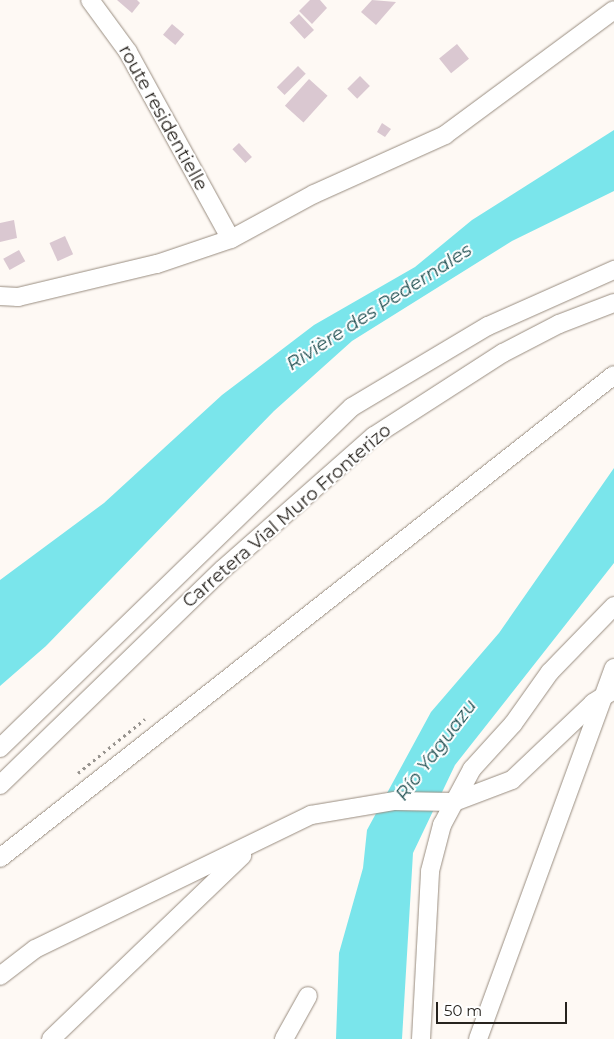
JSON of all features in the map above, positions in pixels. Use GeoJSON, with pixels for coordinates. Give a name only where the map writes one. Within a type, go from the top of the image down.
{"type":"FeatureCollection","features":[{"type":"Feature","properties":{"kind":"street","name":"route residentielle"},"geometry":{"type":"LineString","coordinates":[[90,0],[128,52],[231,239]]}},
{"type":"Feature","properties":{"kind":"street"},"geometry":{"type":"LineString","coordinates":[[0,296],[18,298],[157,264],[231,239],[314,194],[445,135],[614,10]]}},
{"type":"Feature","properties":{"kind":"street","name":"Carretera Vial Muro Fronterizo"},"geometry":{"type":"LineString","coordinates":[[0,748],[352,407],[488,326],[614,270]]}},
{"type":"Feature","properties":{"kind":"street","name":"Carretera Vial Muro Fronterizo"},"geometry":{"type":"LineString","coordinates":[[0,785],[223,569],[374,436],[503,353],[559,324],[614,304]]}},
{"type":"Feature","properties":{"kind":"street"},"geometry":{"type":"LineString","coordinates":[[0,858],[614,374]]}},
{"type":"Feature","properties":{"kind":"street"},"geometry":{"type":"LineString","coordinates":[[421,1039],[430,871],[442,825],[472,769],[513,724],[550,672],[614,606]]}},
{"type":"Feature","properties":{"kind":"street"},"geometry":{"type":"LineString","coordinates":[[478,1039],[609,693],[614,668]]}},
{"type":"Feature","properties":{"kind":"street"},"geometry":{"type":"LineString","coordinates":[[0,976],[35,949],[311,815],[395,801],[454,802],[512,780],[609,693]]}},
{"type":"Feature","properties":{"kind":"street"},"geometry":{"type":"LineString","coordinates":[[51,1039],[256,843]]}},
{"type":"Feature","properties":{"kind":"street"},"geometry":{"type":"LineString","coordinates":[[284,1039],[308,996]]}},
{"type":"Feature","properties":{"kind":"water","name":"Rivière des Pedernales"},"geometry":{"type":"Polygon","coordinates":[[[614,130],[614,191],[512,241],[352,341],[274,411],[46,646],[0,686],[0,580],[104,503],[222,395],[314,325],[415,267],[472,220],[614,130]]]}},
{"type":"Feature","properties":{"kind":"water","name":"Río Yaguazu"},"geometry":{"type":"Polygon","coordinates":[[[614,468],[614,563],[455,765],[413,853],[402,1039],[336,1039],[339,953],[363,868],[367,830],[431,712],[499,633],[614,468]]]}},
{"type":"Feature","properties":{"kind":"building"},"geometry":{"type":"Polygon","coordinates":[[[117,0],[137,0],[140,3],[132,13],[117,0]]]}},
{"type":"Feature","properties":{"kind":"building"},"geometry":{"type":"Polygon","coordinates":[[[310,0],[320,0],[327,8],[312,24],[299,11],[310,0]]]}},
{"type":"Feature","properties":{"kind":"building"},"geometry":{"type":"Polygon","coordinates":[[[372,0],[396,2],[376,25],[361,12],[372,0]]]}},
{"type":"Feature","properties":{"kind":"building"},"geometry":{"type":"Polygon","coordinates":[[[299,14],[314,30],[304,39],[289,23],[299,14]]]}},
{"type":"Feature","properties":{"kind":"building"},"geometry":{"type":"Polygon","coordinates":[[[172,24],[184,34],[175,45],[163,35],[172,24]]]}},
{"type":"Feature","properties":{"kind":"building"},"geometry":{"type":"Polygon","coordinates":[[[457,44],[469,59],[451,73],[439,58],[457,44]]]}},
{"type":"Feature","properties":{"kind":"building"},"geometry":{"type":"Polygon","coordinates":[[[298,66],[306,74],[285,95],[277,87],[298,66]]]}},
{"type":"Feature","properties":{"kind":"building"},"geometry":{"type":"Polygon","coordinates":[[[360,76],[370,86],[357,99],[347,89],[360,76]]]}},
{"type":"Feature","properties":{"kind":"building"},"geometry":{"type":"Polygon","coordinates":[[[309,79],[328,96],[303,122],[285,106],[309,79]]]}},
{"type":"Feature","properties":{"kind":"building"},"geometry":{"type":"Polygon","coordinates":[[[382,123],[391,129],[385,137],[377,132],[382,123]]]}},
{"type":"Feature","properties":{"kind":"building"},"geometry":{"type":"Polygon","coordinates":[[[239,143],[252,157],[245,163],[232,149],[239,143]]]}},
{"type":"Feature","properties":{"kind":"building"},"geometry":{"type":"Polygon","coordinates":[[[14,220],[17,238],[0,242],[0,223],[14,220]]]}},
{"type":"Feature","properties":{"kind":"building"},"geometry":{"type":"Polygon","coordinates":[[[65,236],[73,254],[58,261],[49,243],[65,236]]]}},
{"type":"Feature","properties":{"kind":"building"},"geometry":{"type":"Polygon","coordinates":[[[19,250],[25,261],[10,270],[3,259],[19,250]]]}}]}
